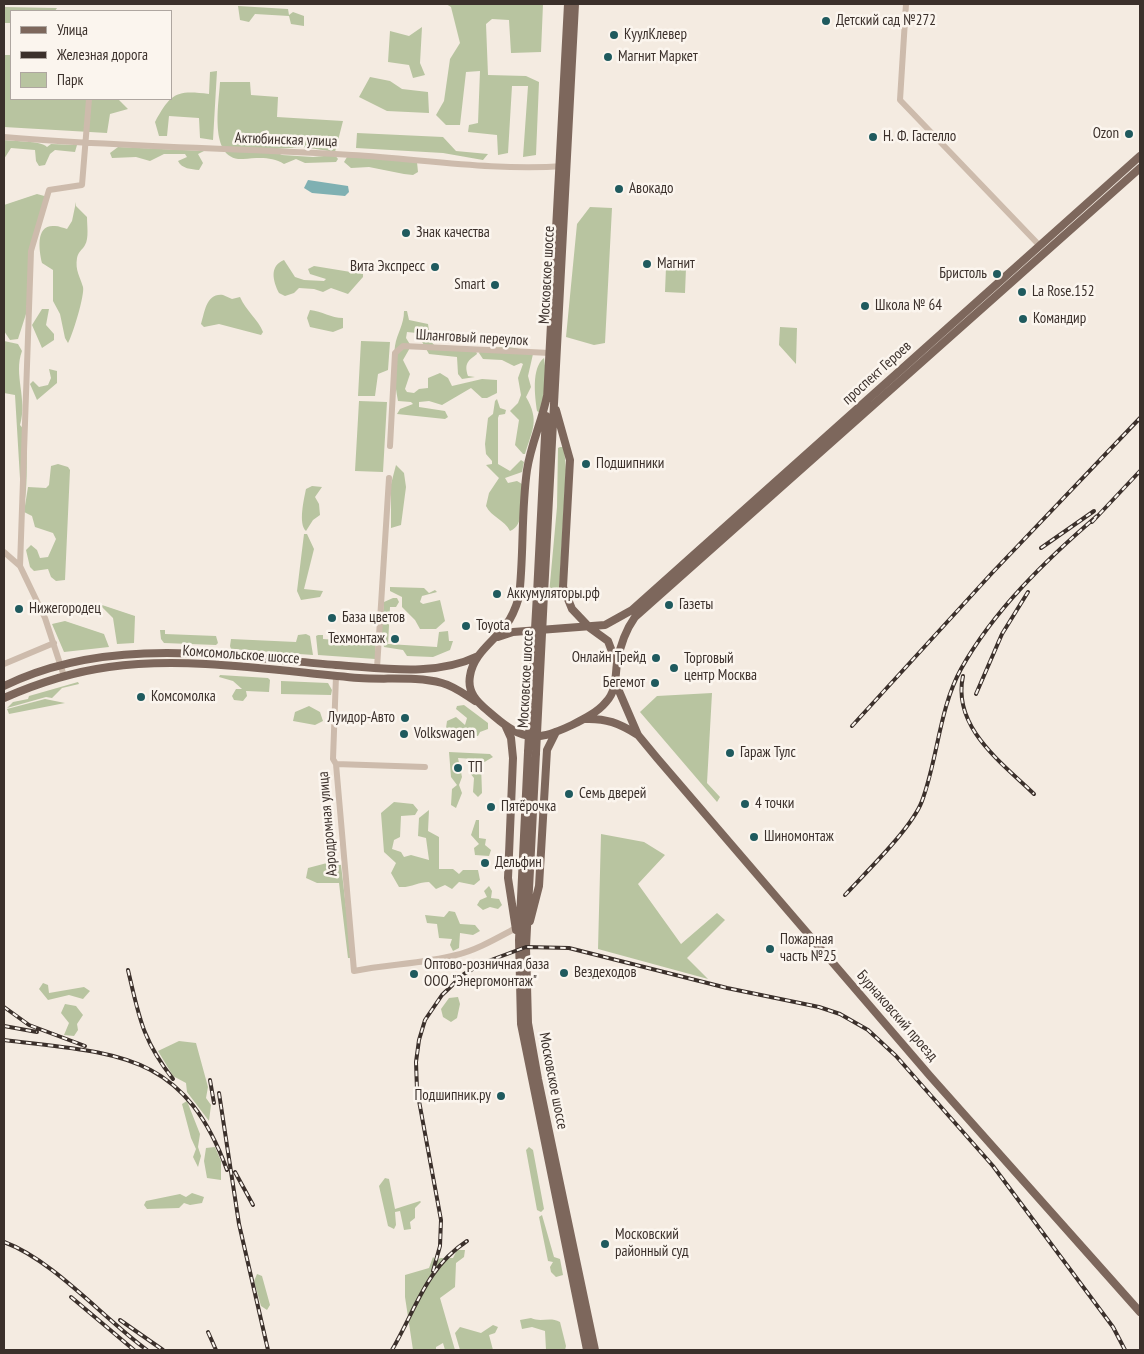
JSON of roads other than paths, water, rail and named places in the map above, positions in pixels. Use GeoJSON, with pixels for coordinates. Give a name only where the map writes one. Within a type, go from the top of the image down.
{"type":"FeatureCollection","features":[{"type":"Feature","properties":{"kind":"main road","name":"Московское шоссе"},"geometry":{"type":"LineString","coordinates":[[568,4],[563,166],[519,998],[524,1045],[587,1350]]}},
{"type":"Feature","properties":{"kind":"main road","name":"Московское шоссе"},"geometry":{"type":"LineString","coordinates":[[551,396],[550,353],[575,4]]}},
{"type":"Feature","properties":{"kind":"main road","name":"проспект Героев"},"geometry":{"type":"LineString","coordinates":[[590,628],[610,623],[632,610],[1140,156]]}},
{"type":"Feature","properties":{"kind":"main road","name":"проспект Героев"},"geometry":{"type":"LineString","coordinates":[[617,666],[628,627],[646,608],[1140,168]]}},
{"type":"Feature","properties":{"kind":"main road"},"geometry":{"type":"LineString","coordinates":[[551,396],[568,447],[570,460],[563,587],[572,609],[590,628],[608,641],[613,650],[617,666],[616,684],[607,702],[584,719],[556,732],[533,737],[514,732],[477,702],[470,690],[469,678],[478,656],[514,613],[519,598],[527,472],[551,396]]}},
{"type":"Feature","properties":{"kind":"main road"},"geometry":{"type":"LineString","coordinates":[[494,639],[513,632],[590,628]]}},
{"type":"Feature","properties":{"kind":"main road","name":"Комсомольское шоссе"},"geometry":{"type":"LineString","coordinates":[[4,686],[60,664],[114,655],[150,652],[214,655],[377,668],[442,668],[461,664],[478,656]]}},
{"type":"Feature","properties":{"kind":"main road","name":"Комсомольское шоссе"},"geometry":{"type":"LineString","coordinates":[[4,698],[64,676],[110,667],[180,664],[440,682],[459,690],[477,702]]}},
{"type":"Feature","properties":{"kind":"main road"},"geometry":{"type":"LineString","coordinates":[[616,684],[638,734]]}},
{"type":"Feature","properties":{"kind":"main road"},"geometry":{"type":"LineString","coordinates":[[584,719],[601,718],[616,722],[638,734]]}},
{"type":"Feature","properties":{"kind":"main road"},"geometry":{"type":"LineString","coordinates":[[506,727],[511,738],[514,767],[508,878],[516,928],[522,940]]}},
{"type":"Feature","properties":{"kind":"main road"},"geometry":{"type":"LineString","coordinates":[[522,940],[539,886],[547,750],[556,732]]}},
{"type":"Feature","properties":{"kind":"main road","name":"Бурнаковский проезд"},"geometry":{"type":"LineString","coordinates":[[638,734],[930,1076],[1140,1312]]}},
{"type":"Feature","properties":{"kind":"main road","name":"Московское шоссе"},"geometry":{"type":"LineString","coordinates":[[522,940],[531,1044],[594,1350]]}},
{"type":"Feature","properties":{"kind":"street"},"geometry":{"type":"LineString","coordinates":[[906,4],[900,100],[1040,246]]}},
{"type":"Feature","properties":{"kind":"street"},"geometry":{"type":"LineString","coordinates":[[20,566],[31,251],[49,190],[82,185],[89,100]]}},
{"type":"Feature","properties":{"kind":"street","name":"Актюбинская улица"},"geometry":{"type":"LineString","coordinates":[[4,137],[85,144],[353,155],[418,161],[530,167],[563,166]]}},
{"type":"Feature","properties":{"kind":"street","name":"Шланговый переулок"},"geometry":{"type":"LineString","coordinates":[[390,446],[395,353],[403,346],[550,353]]}},
{"type":"Feature","properties":{"kind":"street"},"geometry":{"type":"LineString","coordinates":[[377,668],[389,478]]}},
{"type":"Feature","properties":{"kind":"street"},"geometry":{"type":"LineString","coordinates":[[4,552],[20,566],[45,618],[64,676]]}},
{"type":"Feature","properties":{"kind":"street"},"geometry":{"type":"LineString","coordinates":[[4,664],[54,643]]}},
{"type":"Feature","properties":{"kind":"street","name":"Аэродромная улица"},"geometry":{"type":"LineString","coordinates":[[336,676],[333,759],[336,764],[354,971],[374,966],[391,967],[458,955],[516,928]]}},
{"type":"Feature","properties":{"kind":"street"},"geometry":{"type":"LineString","coordinates":[[336,764],[425,767]]}},
{"type":"Feature","properties":{"kind":"water"},"geometry":{"type":"Polygon","coordinates":[[[308,180],[348,186],[349,192],[345,196],[312,193],[304,188],[308,180]]]}},
{"type":"Feature","properties":{"kind":"railway"},"geometry":{"type":"LineString","coordinates":[[852,726],[992,573],[1140,418]]}},
{"type":"Feature","properties":{"kind":"railway"},"geometry":{"type":"LineString","coordinates":[[1092,522],[1140,471]]}},
{"type":"Feature","properties":{"kind":"railway"},"geometry":{"type":"LineString","coordinates":[[1041,548],[1094,511]]}},
{"type":"Feature","properties":{"kind":"railway"},"geometry":{"type":"LineString","coordinates":[[845,895],[888,850],[917,812],[932,768],[948,700],[961,669],[974,647],[1022,587],[1097,516]]}},
{"type":"Feature","properties":{"kind":"railway"},"geometry":{"type":"LineString","coordinates":[[976,694],[1002,634],[1028,592]]}},
{"type":"Feature","properties":{"kind":"railway"},"geometry":{"type":"LineString","coordinates":[[963,676],[962,694],[965,711],[972,727],[994,756],[1034,794]]}},
{"type":"Feature","properties":{"kind":"railway"},"geometry":{"type":"LineString","coordinates":[[433,1271],[440,1246],[441,1220],[417,1090],[416,1062],[419,1040],[425,1020],[442,995],[464,974],[483,963],[526,947],[569,948],[727,988],[819,1007],[840,1014],[868,1030],[896,1056],[993,1166],[1113,1327],[1125,1350]]}},
{"type":"Feature","properties":{"kind":"railway"},"geometry":{"type":"LineString","coordinates":[[128,970],[139,1014],[148,1040],[173,1079]]}},
{"type":"Feature","properties":{"kind":"railway"},"geometry":{"type":"LineString","coordinates":[[4,1007],[29,1025],[85,1046]]}},
{"type":"Feature","properties":{"kind":"railway"},"geometry":{"type":"LineString","coordinates":[[4,1026],[37,1032]]}},
{"type":"Feature","properties":{"kind":"railway"},"geometry":{"type":"LineString","coordinates":[[4,1040],[79,1049],[141,1065],[166,1080],[189,1101],[209,1131],[227,1170]]}},
{"type":"Feature","properties":{"kind":"railway"},"geometry":{"type":"LineString","coordinates":[[210,1080],[214,1103]]}},
{"type":"Feature","properties":{"kind":"railway"},"geometry":{"type":"LineString","coordinates":[[219,1093],[239,1224],[268,1350]]}},
{"type":"Feature","properties":{"kind":"railway"},"geometry":{"type":"LineString","coordinates":[[235,1172],[253,1205]]}},
{"type":"Feature","properties":{"kind":"railway"},"geometry":{"type":"LineString","coordinates":[[392,1350],[423,1290],[441,1264],[467,1241]]}},
{"type":"Feature","properties":{"kind":"railway"},"geometry":{"type":"LineString","coordinates":[[4,1242],[22,1250],[41,1262],[147,1350]]}},
{"type":"Feature","properties":{"kind":"railway"},"geometry":{"type":"LineString","coordinates":[[71,1297],[134,1350]]}},
{"type":"Feature","properties":{"kind":"railway"},"geometry":{"type":"LineString","coordinates":[[120,1320],[163,1350]]}},
{"type":"Feature","properties":{"kind":"railway"},"geometry":{"type":"LineString","coordinates":[[208,1332],[216,1350]]}},
{"type":"Feature","properties":{"kind":"place","name":"Детский сад №272"},"geometry":{"type":"Point","coordinates":[826,21]}},
{"type":"Feature","properties":{"kind":"place","name":"КуулКлевер"},"geometry":{"type":"Point","coordinates":[614,35]}},
{"type":"Feature","properties":{"kind":"place","name":"Магнит Маркет"},"geometry":{"type":"Point","coordinates":[608,57]}},
{"type":"Feature","properties":{"kind":"place","name":"Ozon"},"geometry":{"type":"Point","coordinates":[1129,134]}},
{"type":"Feature","properties":{"kind":"place","name":"Н. Ф. Гастелло"},"geometry":{"type":"Point","coordinates":[873,137]}},
{"type":"Feature","properties":{"kind":"place","name":"Авокадо"},"geometry":{"type":"Point","coordinates":[619,189]}},
{"type":"Feature","properties":{"kind":"place","name":"Знак качества"},"geometry":{"type":"Point","coordinates":[406,233]}},
{"type":"Feature","properties":{"kind":"place","name":"Магнит"},"geometry":{"type":"Point","coordinates":[647,264]}},
{"type":"Feature","properties":{"kind":"place","name":"Вита Экспресс"},"geometry":{"type":"Point","coordinates":[435,267]}},
{"type":"Feature","properties":{"kind":"place","name":"Бристоль"},"geometry":{"type":"Point","coordinates":[997,274]}},
{"type":"Feature","properties":{"kind":"place","name":"Smart"},"geometry":{"type":"Point","coordinates":[495,285]}},
{"type":"Feature","properties":{"kind":"place","name":"La Rose.152"},"geometry":{"type":"Point","coordinates":[1022,292]}},
{"type":"Feature","properties":{"kind":"place","name":"Школа № 64"},"geometry":{"type":"Point","coordinates":[865,306]}},
{"type":"Feature","properties":{"kind":"place","name":"Командир"},"geometry":{"type":"Point","coordinates":[1023,319]}},
{"type":"Feature","properties":{"kind":"place","name":"Подшипники"},"geometry":{"type":"Point","coordinates":[586,464]}},
{"type":"Feature","properties":{"kind":"place","name":"Аккумуляторы.рф"},"geometry":{"type":"Point","coordinates":[497,594]}},
{"type":"Feature","properties":{"kind":"place","name":"Газеты"},"geometry":{"type":"Point","coordinates":[669,605]}},
{"type":"Feature","properties":{"kind":"place","name":"Нижегородец"},"geometry":{"type":"Point","coordinates":[19,609]}},
{"type":"Feature","properties":{"kind":"place","name":"База цветов"},"geometry":{"type":"Point","coordinates":[332,618]}},
{"type":"Feature","properties":{"kind":"place","name":"Toyota"},"geometry":{"type":"Point","coordinates":[466,626]}},
{"type":"Feature","properties":{"kind":"place","name":"Техмонтаж"},"geometry":{"type":"Point","coordinates":[395,639]}},
{"type":"Feature","properties":{"kind":"place","name":"Онлайн Трейд"},"geometry":{"type":"Point","coordinates":[656,658]}},
{"type":"Feature","properties":{"kind":"place","name":"Торговый центр Москва"},"geometry":{"type":"Point","coordinates":[674,668]}},
{"type":"Feature","properties":{"kind":"place","name":"Бегемот"},"geometry":{"type":"Point","coordinates":[655,683]}},
{"type":"Feature","properties":{"kind":"place","name":"Комсомолка"},"geometry":{"type":"Point","coordinates":[141,697]}},
{"type":"Feature","properties":{"kind":"place","name":"Луидор-Авто"},"geometry":{"type":"Point","coordinates":[405,718]}},
{"type":"Feature","properties":{"kind":"place","name":"Volkswagen"},"geometry":{"type":"Point","coordinates":[404,734]}},
{"type":"Feature","properties":{"kind":"place","name":"Гараж Тулс"},"geometry":{"type":"Point","coordinates":[730,753]}},
{"type":"Feature","properties":{"kind":"place","name":"ТП"},"geometry":{"type":"Point","coordinates":[458,768]}},
{"type":"Feature","properties":{"kind":"place","name":"Семь дверей"},"geometry":{"type":"Point","coordinates":[569,794]}},
{"type":"Feature","properties":{"kind":"place","name":"4 точки"},"geometry":{"type":"Point","coordinates":[745,804]}},
{"type":"Feature","properties":{"kind":"place","name":"Пятёрочка"},"geometry":{"type":"Point","coordinates":[491,807]}},
{"type":"Feature","properties":{"kind":"place","name":"Шиномонтаж"},"geometry":{"type":"Point","coordinates":[754,837]}},
{"type":"Feature","properties":{"kind":"place","name":"Дельфин"},"geometry":{"type":"Point","coordinates":[485,863]}},
{"type":"Feature","properties":{"kind":"place","name":"Пожарная часть №25"},"geometry":{"type":"Point","coordinates":[770,949]}},
{"type":"Feature","properties":{"kind":"place","name":"Вездеходов"},"geometry":{"type":"Point","coordinates":[564,973]}},
{"type":"Feature","properties":{"kind":"place","name":"Оптово-розничная база ООО \"Энергомонтаж\""},"geometry":{"type":"Point","coordinates":[414,974]}},
{"type":"Feature","properties":{"kind":"place","name":"Подшипник.ру"},"geometry":{"type":"Point","coordinates":[501,1096]}},
{"type":"Feature","properties":{"kind":"place","name":"Московский районный суд"},"geometry":{"type":"Point","coordinates":[605,1244]}}]}
